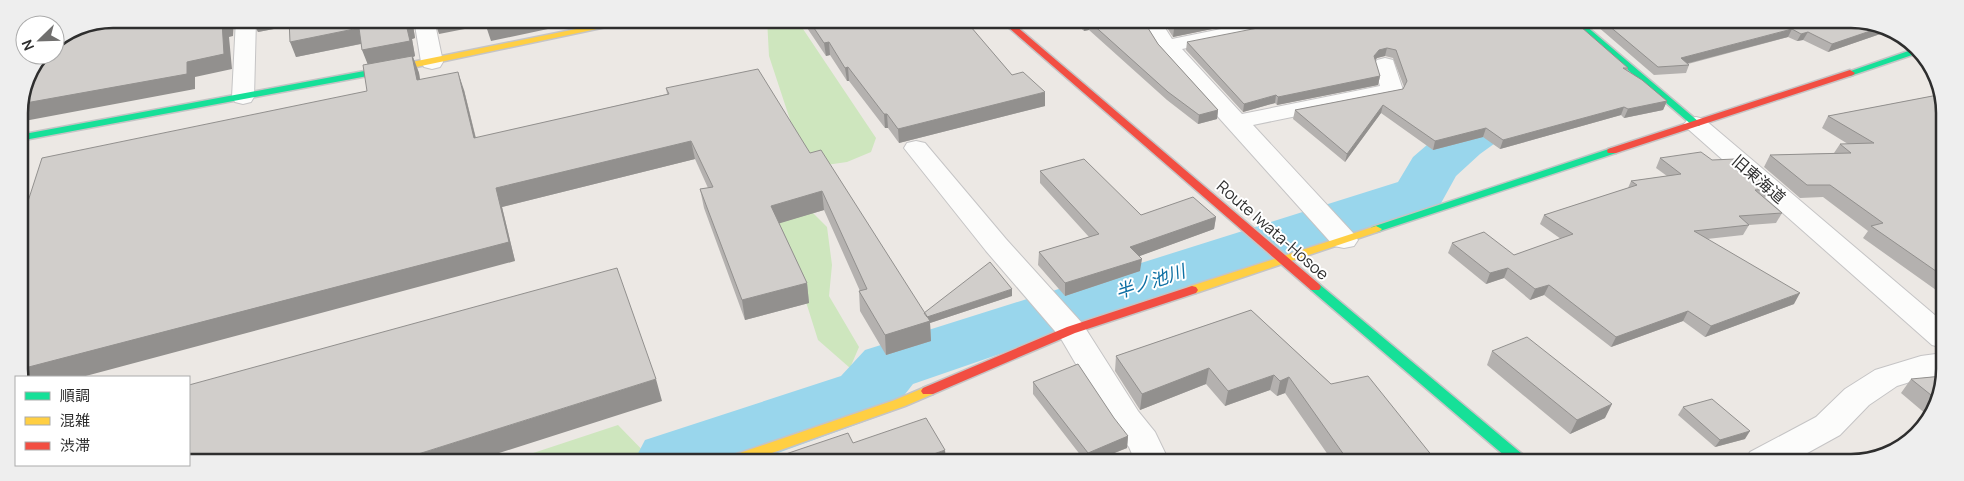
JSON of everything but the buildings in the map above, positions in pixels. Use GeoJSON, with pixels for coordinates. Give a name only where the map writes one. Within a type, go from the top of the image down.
{"type":"FeatureCollection","features":[{"type":"Feature","properties":{"kind":"street"},"geometry":{"type":"LineString","coordinates":[[242,97],[246,28]]}},
{"type":"Feature","properties":{"kind":"street"},"geometry":{"type":"LineString","coordinates":[[426,28],[432,62]]}},
{"type":"Feature","properties":{"kind":"street"},"geometry":{"type":"LineString","coordinates":[[28,136],[432,62],[590,28]]}},
{"type":"Feature","properties":{"kind":"street","name":"Route Iwata-Hosoe"},"geometry":{"type":"LineString","coordinates":[[1013,28],[1284,261],[1512,453]]}},
{"type":"Feature","properties":{"kind":"street"},"geometry":{"type":"LineString","coordinates":[[1155,28],[1167,46],[1344,240]]}},
{"type":"Feature","properties":{"kind":"street"},"geometry":{"type":"LineString","coordinates":[[1167,46],[1256,28]]}},
{"type":"Feature","properties":{"kind":"street","name":"旧東海道"},"geometry":{"type":"LineString","coordinates":[[1583,28],[1936,332]]}},
{"type":"Feature","properties":{"kind":"street"},"geometry":{"type":"LineString","coordinates":[[753,454],[900,403],[1071,330],[1912,53]]}},
{"type":"Feature","properties":{"kind":"street"},"geometry":{"type":"LineString","coordinates":[[1235,122],[1392,90],[1386,65]]}},
{"type":"Feature","properties":{"kind":"street"},"geometry":{"type":"LineString","coordinates":[[916,148],[996,245],[1071,330],[1126,420],[1143,441],[1149,453]]}},
{"type":"Feature","properties":{"kind":"street"},"geometry":{"type":"LineString","coordinates":[[1778,453],[1828,426],[1857,397],[1886,378],[1921,367],[1936,365]]}},
{"type":"Feature","properties":{"kind":"green space"},"geometry":{"type":"Polygon","coordinates":[[[767,28],[802,28],[876,138],[871,152],[847,162],[812,167],[804,204],[827,227],[832,265],[829,296],[859,347],[850,368],[818,340],[800,283],[756,164],[801,153],[769,56],[767,28]]]}},
{"type":"Feature","properties":{"kind":"green space"},"geometry":{"type":"Polygon","coordinates":[[[618,425],[646,454],[531,454],[618,425]]]}},
{"type":"Feature","properties":{"kind":"waterway","name":"半ノ池川"},"geometry":{"type":"LineString","coordinates":[[693,454],[866,394],[889,367],[1207,261],[1420,193],[1432,169],[1461,143],[1487,125],[1497,112],[1500,96],[1491,60],[1494,39],[1516,28]]}},
{"type":"Feature","properties":{"kind":"traffic: fast"},"geometry":{"type":"LineString","coordinates":[[1583,28],[1696,124]]}},
{"type":"Feature","properties":{"kind":"traffic: fast"},"geometry":{"type":"LineString","coordinates":[[1850,73],[1912,53]]}},
{"type":"Feature","properties":{"kind":"traffic: fast"},"geometry":{"type":"LineString","coordinates":[[28,136],[402,67]]}},
{"type":"Feature","properties":{"kind":"traffic: fast"},"geometry":{"type":"LineString","coordinates":[[1376,229],[1612,151]]}},
{"type":"Feature","properties":{"kind":"traffic: fast"},"geometry":{"type":"LineString","coordinates":[[1315,287],[1512,453]]}},
{"type":"Feature","properties":{"kind":"traffic: slow"},"geometry":{"type":"LineString","coordinates":[[402,67],[595,28]]}},
{"type":"Feature","properties":{"kind":"traffic: slow"},"geometry":{"type":"LineString","coordinates":[[1192,290],[1376,229]]}},
{"type":"Feature","properties":{"kind":"traffic: slow"},"geometry":{"type":"LineString","coordinates":[[754,454],[900,403],[928,391]]}},
{"type":"Feature","properties":{"kind":"traffic: jam"},"geometry":{"type":"LineString","coordinates":[[1013,28],[1315,287]]}},
{"type":"Feature","properties":{"kind":"traffic: jam"},"geometry":{"type":"LineString","coordinates":[[1612,151],[1850,73]]}},
{"type":"Feature","properties":{"kind":"traffic: jam"},"geometry":{"type":"LineString","coordinates":[[928,391],[1071,330],[1192,290]]}}]}
